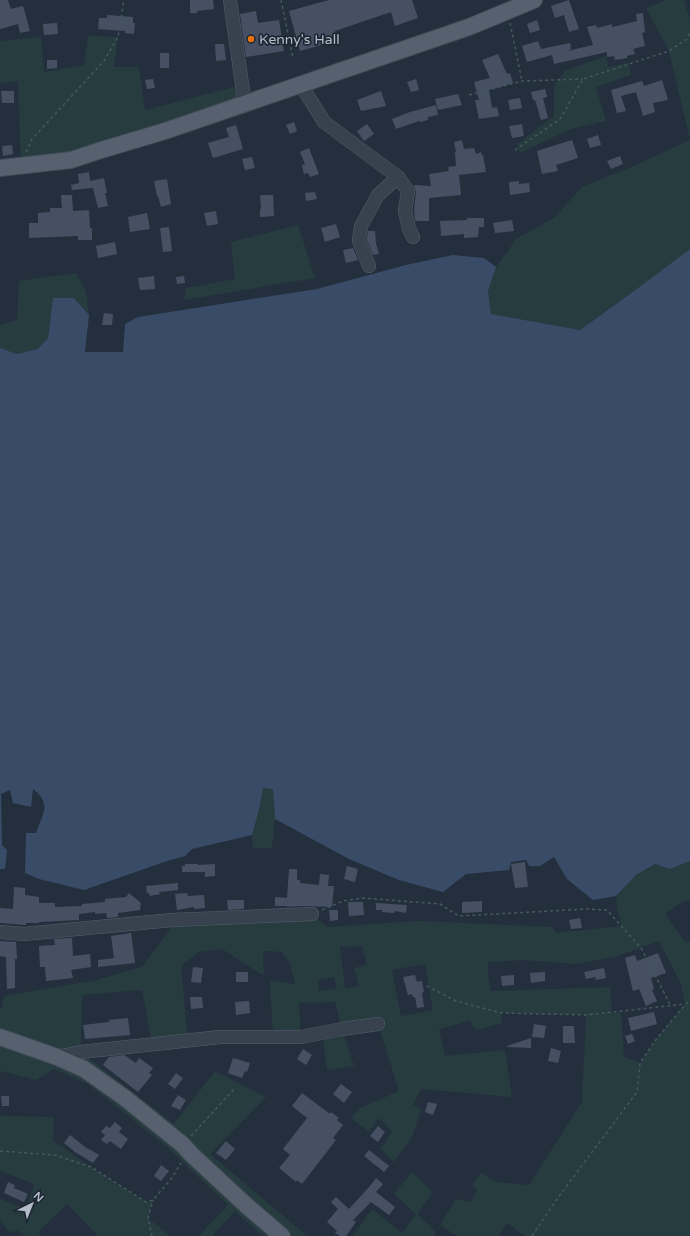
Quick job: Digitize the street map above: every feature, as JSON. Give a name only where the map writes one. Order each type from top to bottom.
[{"type":"main road","points":[[0,168],[71,160],[165,131],[469,27],[506,6],[534,0]]},
{"type":"main road","points":[[0,1037],[57,1057],[84,1069],[125,1098],[187,1149],[247,1206],[282,1236]]},
{"type":"street","points":[[230,0],[245,104]]},
{"type":"street","points":[[301,85],[324,122],[398,177],[408,191],[405,211],[413,237]]},
{"type":"street","points":[[368,266],[358,241],[361,226],[378,195],[398,177]]},
{"type":"street","points":[[0,932],[24,934],[172,920],[312,914]]},
{"type":"street","points":[[57,1057],[81,1052],[220,1037],[301,1037],[378,1024]]},
{"type":"path","points":[[21,166],[32,139],[104,61],[118,38],[124,0]]},
{"type":"path","points":[[282,0],[293,58]]},
{"type":"path","points":[[506,6],[522,81]]},
{"type":"path","points":[[469,95],[522,81],[583,79],[669,51],[686,40],[690,32]]},
{"type":"path","points":[[515,150],[560,119],[583,79]]},
{"type":"path","points":[[312,914],[343,901],[363,898],[440,904],[459,916],[586,909],[607,910],[641,948],[671,1006]]},
{"type":"path","points":[[427,986],[456,1001],[501,1013],[587,1016],[685,1004]]},
{"type":"path","points":[[532,1236],[557,1199],[636,1092],[640,1063],[654,1042],[690,999]]},
{"type":"path","points":[[152,1236],[148,1218],[153,1200],[172,1178],[187,1149],[235,1088]]},
{"type":"path","points":[[0,1151],[55,1155],[91,1167],[146,1202],[153,1200]]},
{"type":"green space","points":[[667,0],[684,0],[690,20],[690,140],[669,51],[646,8]]},
{"type":"green space","points":[[88,36],[118,37],[114,67],[139,67],[145,110],[242,85],[245,105],[21,166],[18,81],[0,83],[0,41],[41,37],[44,72],[84,65]]},
{"type":"green space","points":[[606,56],[608,67],[629,63],[631,75],[596,87],[606,121],[571,129],[520,153],[517,144],[554,116],[554,86],[565,71]]},
{"type":"green space","points":[[690,140],[690,249],[580,330],[491,314],[488,291],[496,267],[517,238],[554,218],[582,187],[631,167]]},
{"type":"green space","points":[[298,225],[315,278],[184,300],[186,288],[235,279],[231,242]]},
{"type":"green space","points":[[76,273],[86,291],[89,315],[74,298],[50,321],[48,338],[38,349],[17,354],[0,348],[0,325],[17,320],[19,281]]},
{"type":"green space","points":[[262,788],[273,788],[275,819],[272,848],[253,848],[252,835],[259,810]]},
{"type":"green space","points":[[690,861],[690,900],[682,902],[665,914],[685,942],[690,942],[690,1236],[525,1236],[507,1223],[499,1234],[501,1236],[457,1236],[440,1225],[456,1199],[470,1202],[477,1190],[472,1185],[481,1173],[497,1182],[529,1185],[582,1102],[586,1015],[501,1013],[502,1023],[476,1030],[470,1021],[439,1029],[445,1056],[505,1050],[512,1097],[421,1089],[413,1105],[421,1109],[413,1135],[394,1162],[381,1149],[392,1131],[379,1118],[369,1132],[351,1118],[360,1108],[399,1091],[378,1024],[342,1029],[335,1002],[299,1003],[301,1037],[273,1037],[270,980],[295,984],[290,963],[282,952],[263,951],[264,976],[222,949],[199,952],[181,966],[188,1041],[152,1044],[142,990],[82,995],[81,1052],[174,1124],[215,1071],[266,1097],[210,1154],[307,1236],[263,1236],[235,1211],[212,1236],[199,1236],[228,1205],[167,1147],[88,1084],[54,1069],[36,1080],[0,1071],[0,1008],[2,1008],[4,996],[96,980],[142,967],[169,931],[172,920],[312,914],[327,927],[419,921],[553,927],[555,933],[622,926],[617,909],[616,896],[636,875],[655,864],[670,869]],"holes":[[[659,941],[681,984],[685,1004],[654,1042],[640,1063],[624,1057],[621,1012],[612,1013],[610,987],[491,991],[488,974],[488,962],[524,960],[577,964],[618,956]],[[362,946],[367,965],[354,968],[359,986],[345,989],[340,947]],[[425,964],[433,1010],[401,1016],[392,970]],[[334,977],[337,989],[319,991],[318,980]]]},
{"type":"green space","points":[[342,1029],[354,1066],[327,1070],[322,1033]]},
{"type":"green space","points":[[0,1116],[54,1117],[53,1140],[145,1202],[153,1200],[148,1218],[170,1236],[98,1236],[67,1204],[38,1232],[41,1236],[23,1236],[17,1230],[10,1233],[0,1221],[0,1199],[27,1209],[34,1184],[0,1171]]},
{"type":"green space","points":[[412,1172],[433,1193],[417,1214],[436,1232],[434,1236],[353,1236],[372,1209],[402,1233],[416,1214],[394,1194]]},
{"type":"water","points":[[690,249],[690,861],[670,869],[655,864],[636,875],[616,896],[593,900],[567,879],[554,857],[540,866],[529,866],[526,860],[511,862],[509,870],[466,874],[443,892],[399,880],[349,859],[275,819],[273,789],[263,788],[252,835],[192,849],[185,856],[84,890],[39,879],[25,873],[26,833],[36,833],[44,809],[42,799],[33,789],[31,807],[13,803],[10,790],[1,794],[2,845],[7,850],[5,869],[0,869],[0,348],[17,354],[38,349],[48,338],[53,298],[74,298],[89,315],[85,352],[123,352],[125,324],[138,317],[317,289],[406,265],[453,255],[484,258],[496,267],[488,291],[491,314],[580,330]]},
{"type":"building","points":[[0,0],[8,0],[11,9],[23,6],[30,31],[20,33],[18,24],[0,29]]},
{"type":"building","points":[[190,0],[213,0],[214,9],[190,13]]},
{"type":"building","points":[[329,0],[412,0],[418,18],[395,26],[391,12],[335,31],[337,41],[300,51],[289,11]]},
{"type":"building","points":[[569,0],[579,29],[569,32],[564,15],[555,18],[551,6]]},
{"type":"building","points":[[256,11],[258,23],[279,20],[284,51],[246,57],[240,14]]},
{"type":"building","points":[[643,13],[645,32],[642,33],[645,46],[633,49],[635,54],[627,56],[627,58],[615,60],[614,56],[607,57],[607,52],[554,64],[552,55],[527,62],[522,46],[538,41],[541,49],[570,43],[571,49],[567,51],[593,45],[587,27],[596,25],[597,28],[612,24],[612,27],[637,21],[636,14]]},
{"type":"building","points":[[107,15],[133,17],[133,23],[135,23],[134,34],[125,33],[125,31],[98,29],[99,18],[107,18]]},
{"type":"building","points":[[537,20],[540,30],[530,33],[527,24]]},
{"type":"building","points":[[57,23],[58,34],[44,35],[43,24]]},
{"type":"building","points":[[215,44],[224,44],[226,60],[216,61]]},
{"type":"building","points":[[160,53],[169,53],[169,68],[160,68]]},
{"type":"building","points":[[498,54],[507,74],[510,73],[513,83],[489,90],[492,108],[497,107],[499,116],[479,119],[475,100],[479,100],[474,82],[490,78],[482,60]]},
{"type":"building","points":[[47,60],[57,60],[57,68],[47,69]]},
{"type":"building","points":[[153,79],[155,88],[147,89],[145,80]]},
{"type":"building","points":[[416,79],[419,90],[411,92],[407,82]]},
{"type":"building","points":[[662,80],[668,100],[653,103],[655,112],[643,116],[636,92],[621,96],[626,111],[617,113],[611,90],[642,81],[644,86]]},
{"type":"building","points":[[545,89],[547,97],[543,98],[548,118],[541,120],[531,92]]},
{"type":"building","points":[[1,91],[14,91],[14,103],[2,103]]},
{"type":"building","points":[[381,91],[386,106],[361,111],[357,100]]},
{"type":"building","points":[[458,94],[462,105],[438,110],[435,99]]},
{"type":"building","points":[[520,98],[522,108],[510,110],[508,100]]},
{"type":"building","points":[[436,105],[438,115],[428,117],[428,120],[419,121],[396,129],[392,119],[410,112]]},
{"type":"building","points":[[294,122],[297,131],[290,134],[286,125]]},
{"type":"building","points":[[367,124],[374,134],[364,141],[357,131]]},
{"type":"building","points":[[522,124],[524,136],[512,138],[509,126]]},
{"type":"building","points":[[236,125],[243,149],[213,158],[208,143],[229,137],[226,128]]},
{"type":"building","points":[[598,135],[601,145],[590,148],[587,139]]},
{"type":"building","points":[[462,140],[464,149],[474,148],[476,154],[481,152],[483,155],[486,172],[459,175],[461,195],[429,198],[429,221],[415,221],[414,208],[416,192],[414,185],[431,186],[429,174],[449,171],[448,167],[456,166],[454,142]]},
{"type":"building","points":[[572,140],[578,158],[556,165],[558,171],[542,174],[537,151]]},
{"type":"building","points":[[12,145],[13,154],[3,156],[2,146]]},
{"type":"building","points":[[309,148],[319,174],[310,177],[308,173],[304,174],[302,165],[305,164],[300,152]]},
{"type":"building","points":[[620,156],[623,164],[611,169],[607,161]]},
{"type":"building","points":[[252,157],[255,168],[245,170],[242,159]]},
{"type":"building","points":[[89,172],[90,181],[104,178],[108,206],[98,208],[93,188],[72,190],[71,185],[79,183],[78,174]]},
{"type":"building","points":[[167,179],[171,204],[161,207],[154,181]]},
{"type":"building","points":[[519,181],[519,184],[529,183],[530,192],[510,195],[509,182]]},
{"type":"building","points":[[315,192],[317,199],[306,201],[305,193]]},
{"type":"building","points":[[61,195],[72,195],[73,211],[89,210],[92,240],[78,240],[78,236],[29,238],[29,223],[38,223],[38,213],[50,212],[50,208],[62,208]]},
{"type":"building","points":[[260,195],[273,195],[274,216],[260,217]]},
{"type":"building","points":[[216,211],[218,224],[207,226],[204,213]]},
{"type":"building","points":[[147,213],[150,229],[130,232],[128,217]]},
{"type":"building","points":[[467,218],[484,218],[484,227],[479,227],[478,237],[464,238],[464,234],[441,236],[440,221],[467,220]]},
{"type":"building","points":[[512,220],[514,231],[495,233],[493,223]]},
{"type":"building","points":[[336,224],[340,237],[325,242],[321,228]]},
{"type":"building","points":[[169,227],[172,251],[163,252],[160,228]]},
{"type":"building","points":[[368,231],[375,231],[376,244],[379,254],[373,255],[367,240]]},
{"type":"building","points":[[115,242],[117,254],[98,258],[96,246]]},
{"type":"building","points":[[353,248],[358,260],[346,263],[343,250]]},
{"type":"building","points":[[154,276],[155,289],[140,290],[138,278]]},
{"type":"building","points":[[184,276],[185,283],[177,284],[176,277]]},
{"type":"building","points":[[104,313],[113,314],[112,325],[102,325]]},
{"type":"building","points":[[525,862],[528,887],[515,888],[511,864]]},
{"type":"building","points":[[185,864],[215,864],[215,876],[205,877],[205,872],[182,872],[182,866],[185,866]]},
{"type":"building","points":[[347,866],[358,869],[355,882],[344,879]]},
{"type":"building","points":[[289,869],[297,869],[297,880],[300,880],[300,883],[319,885],[320,874],[329,875],[328,886],[334,886],[332,907],[275,906],[275,897],[287,898]]},
{"type":"building","points":[[178,883],[178,890],[159,892],[160,894],[150,896],[149,893],[147,893],[146,886]]},
{"type":"building","points":[[14,887],[25,888],[25,895],[39,897],[39,903],[55,903],[55,907],[82,906],[82,904],[105,902],[105,899],[126,897],[129,893],[141,903],[140,910],[118,913],[118,917],[107,918],[106,913],[95,914],[95,912],[79,914],[79,920],[26,923],[26,925],[0,923],[0,908],[13,909]]},
{"type":"building","points":[[187,893],[188,896],[204,895],[205,908],[194,909],[194,907],[177,910],[175,894]]},
{"type":"building","points":[[227,900],[244,900],[244,909],[228,910]]},
{"type":"building","points":[[482,901],[482,912],[462,913],[462,902]]},
{"type":"building","points":[[348,902],[363,902],[364,915],[349,916]]},
{"type":"building","points":[[376,903],[407,905],[406,913],[395,911],[394,913],[382,912],[382,910],[376,910]]},
{"type":"building","points":[[329,910],[338,910],[338,920],[330,921]]},
{"type":"building","points":[[580,918],[582,928],[571,929],[569,920]]},
{"type":"building","points":[[131,933],[135,963],[98,967],[98,960],[114,958],[111,936]]},
{"type":"building","points":[[72,938],[73,956],[90,954],[91,967],[71,970],[73,978],[46,981],[45,967],[40,967],[39,946],[55,945],[54,939]]},
{"type":"building","points":[[0,941],[16,942],[17,959],[15,959],[15,988],[7,989],[6,957],[0,956]]},
{"type":"building","points":[[658,953],[666,973],[651,978],[654,989],[652,990],[657,1001],[646,1006],[639,989],[633,991],[625,958],[635,955],[637,961]]},
{"type":"building","points":[[193,967],[203,968],[201,983],[191,982]]},
{"type":"building","points":[[604,968],[606,978],[596,980],[595,977],[586,979],[584,972]]},
{"type":"building","points":[[236,972],[248,972],[248,982],[236,982]]},
{"type":"building","points":[[545,972],[545,981],[531,983],[530,973]]},
{"type":"building","points":[[415,975],[417,982],[422,981],[424,1007],[417,1008],[415,997],[413,997],[412,994],[408,995],[403,977]]},
{"type":"building","points":[[514,975],[514,985],[502,986],[501,976]]},
{"type":"building","points":[[190,997],[202,997],[203,1008],[191,1009]]},
{"type":"building","points":[[249,1001],[250,1013],[236,1015],[235,1002]]},
{"type":"building","points":[[654,1012],[657,1024],[631,1031],[628,1018]]},
{"type":"building","points":[[128,1018],[130,1035],[85,1039],[83,1025]]},
{"type":"building","points":[[534,1024],[546,1026],[544,1038],[532,1037]]},
{"type":"building","points":[[563,1026],[574,1026],[575,1043],[563,1043]]},
{"type":"building","points":[[632,1034],[635,1041],[628,1044],[625,1036]]},
{"type":"building","points":[[531,1038],[531,1048],[507,1047],[507,1046]]},
{"type":"building","points":[[551,1048],[561,1051],[558,1063],[548,1061]]},
{"type":"building","points":[[303,1049],[312,1055],[306,1065],[297,1059]]},
{"type":"building","points":[[124,1055],[136,1063],[139,1058],[153,1068],[149,1073],[152,1075],[138,1092],[103,1065],[109,1057]]},
{"type":"building","points":[[233,1058],[250,1063],[247,1072],[245,1071],[242,1078],[228,1073]]},
{"type":"building","points":[[176,1073],[183,1078],[175,1089],[168,1084]]},
{"type":"building","points":[[341,1084],[352,1092],[344,1103],[333,1094]]},
{"type":"building","points":[[302,1093],[330,1114],[331,1112],[339,1118],[337,1120],[343,1125],[333,1138],[336,1140],[302,1184],[297,1180],[296,1182],[279,1168],[290,1155],[283,1149],[307,1118],[292,1106]]},
{"type":"building","points":[[178,1095],[186,1100],[180,1110],[171,1106]]},
{"type":"building","points":[[1,1096],[9,1096],[9,1106],[2,1106]]},
{"type":"building","points":[[428,1102],[437,1104],[433,1115],[425,1112]]},
{"type":"building","points":[[115,1122],[122,1128],[119,1132],[128,1139],[121,1149],[110,1141],[107,1144],[101,1140],[105,1135],[101,1132],[106,1126],[110,1128]]},
{"type":"building","points":[[378,1126],[385,1132],[378,1142],[370,1136]]},
{"type":"building","points":[[70,1135],[89,1150],[99,1155],[93,1163],[64,1143]]},
{"type":"building","points":[[226,1141],[235,1149],[226,1160],[216,1153]]},
{"type":"building","points":[[369,1150],[389,1166],[384,1172],[364,1156]]},
{"type":"building","points":[[161,1165],[169,1171],[161,1181],[154,1176]]},
{"type":"building","points":[[376,1178],[383,1184],[376,1192],[395,1207],[389,1215],[371,1202],[353,1220],[356,1222],[346,1236],[340,1236],[335,1233],[337,1231],[327,1222],[338,1209],[331,1202],[336,1197],[349,1209]]},
{"type":"building","points":[[8,1182],[15,1185],[14,1188],[28,1194],[24,1202],[4,1193]]},
{"type":"place","name":"Kenny's Hall","points":[[251,39]]}]
